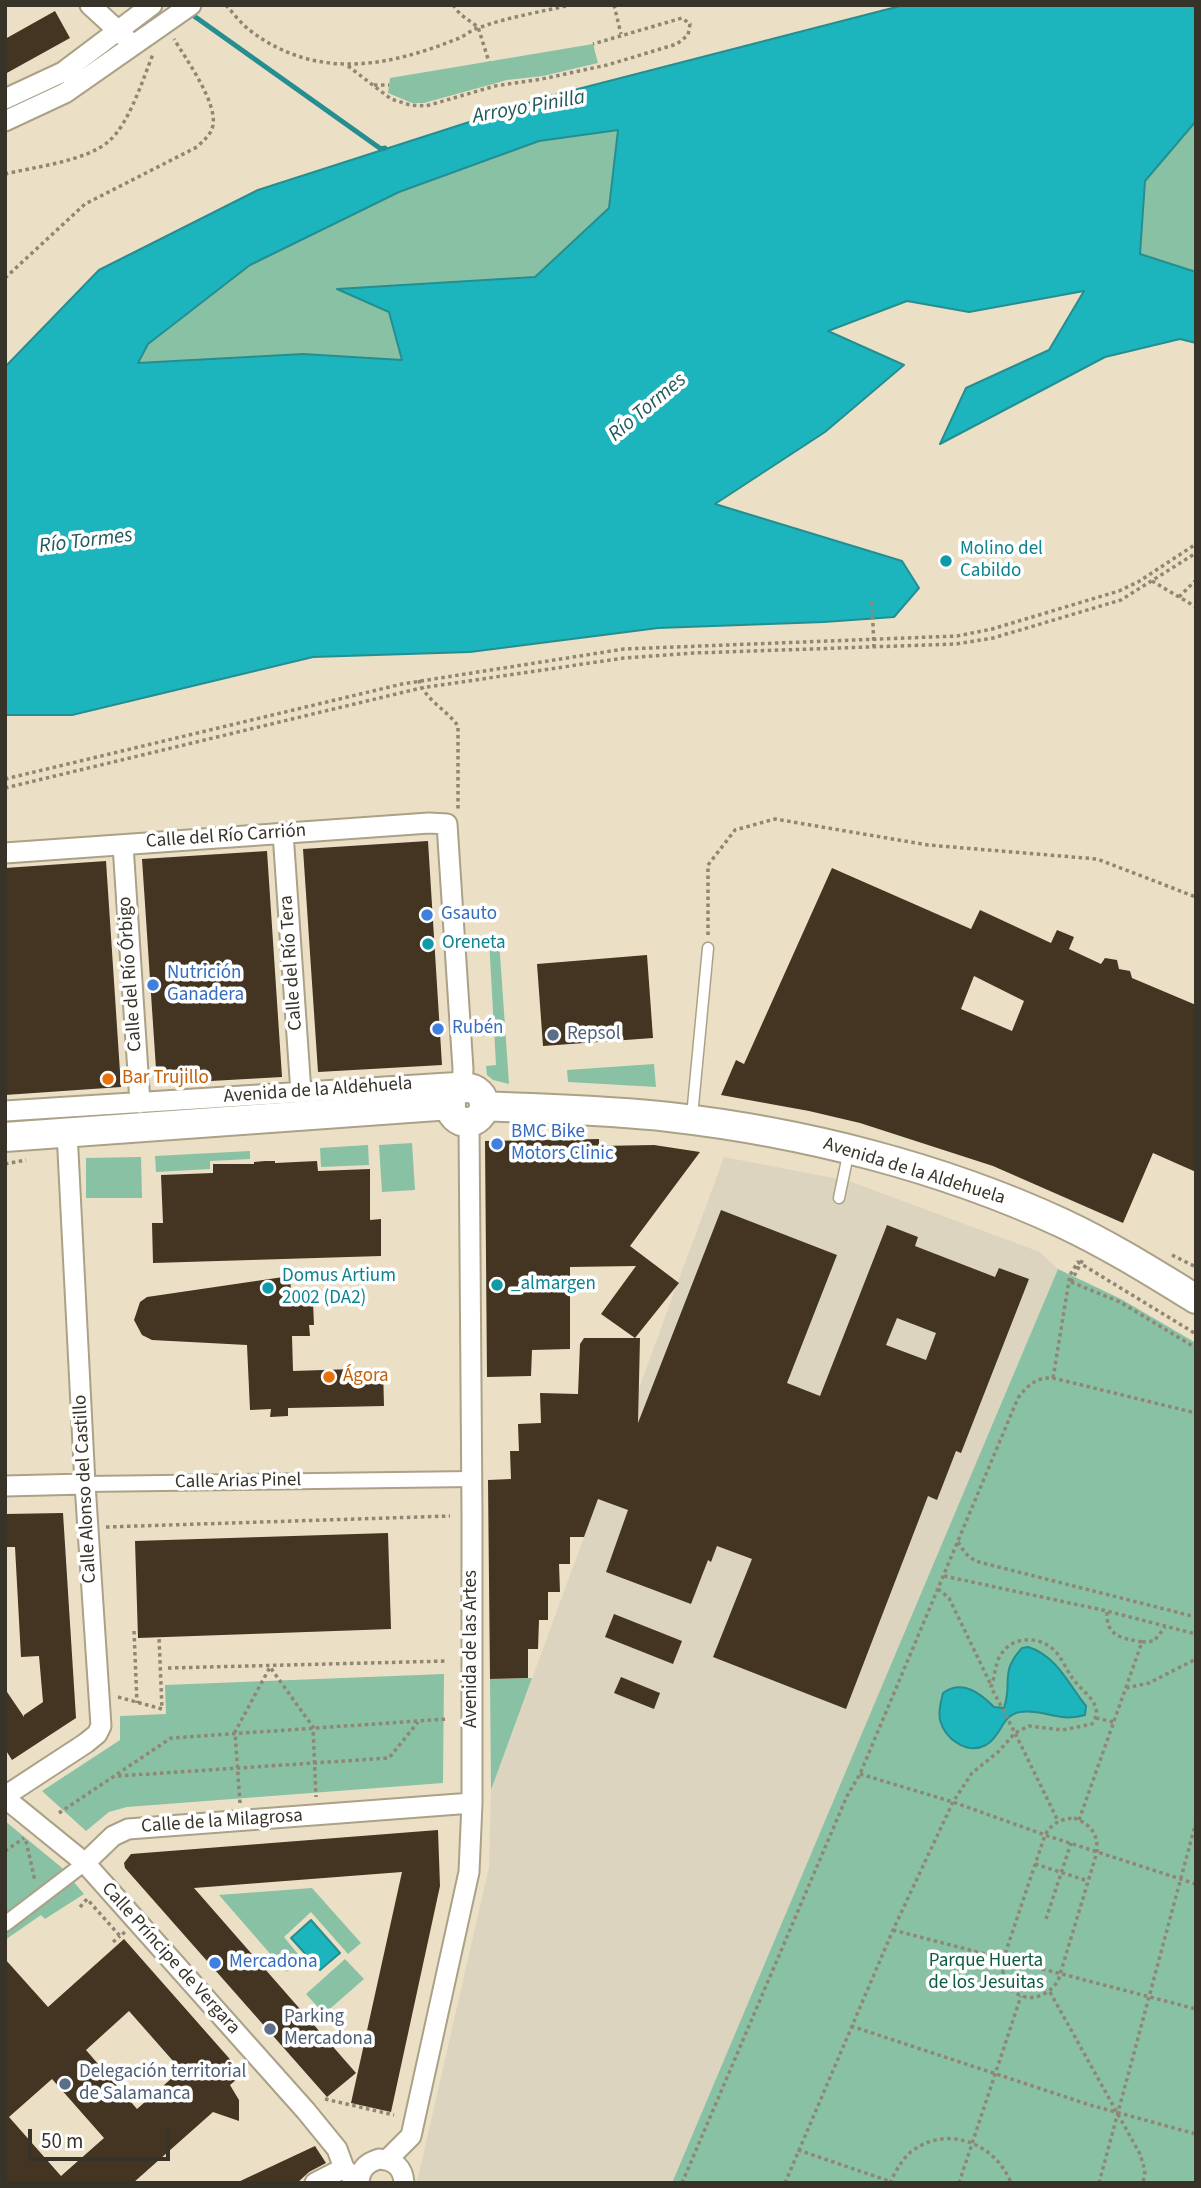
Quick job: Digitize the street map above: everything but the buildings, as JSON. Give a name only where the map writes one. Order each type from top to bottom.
[{"type":"main road","name":"Avenida de la Aldehuela","points":[[5,1137],[466,1101],[692,1120],[759,1130],[849,1150],[979,1189],[1060,1222],[1122,1254],[1196,1299]]},
{"type":"street","points":[[90,5],[120,30],[134,47]]},
{"type":"street","points":[[5,99],[63,72],[152,5]]},
{"type":"street","points":[[5,121],[65,93],[171,24],[191,5]]},
{"type":"street","name":"Calle del Río Carrión","points":[[5,853],[429,823],[453,817]]},
{"type":"street","name":"Avenida de las Artes","points":[[358,2183],[361,2171],[411,2136],[469,1872],[472,1803],[472,1479],[466,1101],[453,817]]},
{"type":"street","name":"Calle del Río Tera","points":[[283,833],[301,1093]]},
{"type":"street","name":"Calle del Río Órbigo","points":[[123,845],[140,1103]]},
{"type":"street","name":"Avenida de la Aldehuela","points":[[5,1111],[301,1093],[466,1101]]},
{"type":"street","name":"Calle Alonso del Castillo","points":[[5,1797],[86,1743],[97,1734],[101,1726],[85,1484],[68,1132]]},
{"type":"street","name":"Calle Arias Pinel","points":[[5,1486],[472,1479]]},
{"type":"street","name":"Calle Príncipe de Vergara","points":[[5,1797],[86,1863],[306,2111],[337,2149],[344,2168],[358,2183]]},
{"type":"street","name":"Calle de la Milagrosa","points":[[5,1924],[86,1863],[113,1836],[128,1829],[472,1803]]},
{"type":"street","points":[[337,2149],[401,2169],[404,2183]]},
{"type":"street","points":[[315,2183],[344,2168]]},
{"type":"lane","points":[[692,1120],[708,948]]},
{"type":"lane","points":[[839,1198],[849,1150]]},
{"type":"path","points":[[226,5],[250,31],[282,50],[304,59],[348,66],[399,57],[458,38],[478,27],[570,5]]},
{"type":"path","points":[[453,5],[460,14],[478,27],[489,62]]},
{"type":"path","points":[[614,5],[622,35]]},
{"type":"path","points":[[348,66],[391,99],[410,105],[426,106],[495,86],[607,65],[677,44],[688,35],[690,24],[682,18],[593,44]]},
{"type":"path","points":[[5,278],[85,204],[197,147],[210,134],[214,123],[206,95],[171,24]]},
{"type":"path","points":[[5,174],[89,153],[109,141],[133,103],[158,43]]},
{"type":"path","points":[[373,85],[389,85]]},
{"type":"path","points":[[5,779],[419,680],[624,649],[957,636],[992,629],[1119,591],[1146,577],[1196,544]]},
{"type":"path","points":[[5,789],[421,688],[624,658],[956,644],[993,638],[1121,600],[1196,553]]},
{"type":"path","points":[[1146,577],[1196,607]]},
{"type":"path","points":[[1179,597],[1196,580]]},
{"type":"path","points":[[872,602],[874,648]]},
{"type":"path","points":[[419,680],[421,688],[452,716],[458,726],[453,817]]},
{"type":"path","points":[[708,948],[708,866],[735,830],[775,819],[928,845],[1097,859],[1196,897]]},
{"type":"path","points":[[5,1164],[32,1158]]},
{"type":"path","points":[[1081,1257],[1084,1259],[1081,1264]]},
{"type":"path","points":[[1054,1378],[1070,1281],[1078,1262],[1196,1334]]},
{"type":"path","points":[[1070,1281],[1120,1302],[1196,1348]]},
{"type":"path","points":[[682,2183],[846,1796],[860,1774],[1018,1398],[1027,1386],[1039,1378],[1054,1378],[1196,1413]]},
{"type":"path","points":[[104,1527],[450,1516]]},
{"type":"path","points":[[958,1542],[965,1553],[975,1561],[1196,1617]]},
{"type":"path","points":[[944,1576],[1107,1611],[1196,1634]]},
{"type":"path","points":[[938,1589],[949,1598],[1058,1821]]},
{"type":"path","points":[[1107,1611],[1107,1624],[1112,1632],[1124,1638],[1142,1642],[1154,1641],[1165,1626]]},
{"type":"path","points":[[134,1631],[137,1703]]},
{"type":"path","points":[[114,1696],[162,1709],[159,1637]]},
{"type":"path","points":[[785,2183],[893,1930],[953,1802],[972,1773],[998,1752],[1015,1733],[1029,1726],[1063,1730],[1092,1724],[1096,1718],[1097,1710],[1092,1700],[1074,1680],[1057,1653],[1038,1640],[1023,1639],[1005,1649],[999,1658],[991,1687]]},
{"type":"path","points":[[1079,1820],[1142,1642]]},
{"type":"path","points":[[1126,1688],[1149,1684],[1196,1659]]},
{"type":"path","points":[[168,1668],[447,1661]]},
{"type":"path","points":[[270,1667],[313,1727],[316,1797]]},
{"type":"path","points":[[240,1803],[235,1732],[270,1667]]},
{"type":"path","points":[[1096,1718],[1113,1723]]},
{"type":"path","points":[[59,1813],[171,1738],[447,1719]]},
{"type":"path","points":[[116,1776],[388,1758],[419,1721]]},
{"type":"path","points":[[860,1774],[953,1802],[1196,1884]]},
{"type":"path","points":[[1079,1820],[1090,1826],[1095,1834],[1097,1852],[1060,1974],[1049,1991],[1036,1997],[1021,1996],[1012,1991],[1005,1982],[1003,1960],[1045,1835],[1058,1821],[1079,1820]]},
{"type":"path","points":[[1099,2183],[1196,1822]]},
{"type":"path","points":[[5,1851],[27,1836],[39,1899]]},
{"type":"path","points":[[1046,1919],[1072,1843]]},
{"type":"path","points":[[1035,1864],[1087,1881]]},
{"type":"path","points":[[80,1907],[87,1899],[120,1936]]},
{"type":"path","points":[[113,1942],[129,1928]]},
{"type":"path","points":[[893,1930],[1196,2009]]},
{"type":"path","points":[[1049,1991],[1140,2154],[1145,2171],[1143,2183]]},
{"type":"path","points":[[959,2183],[1021,1996]]},
{"type":"path","points":[[851,2026],[995,2075],[1196,2134]]},
{"type":"path","points":[[325,2099],[394,2115]]},
{"type":"path","points":[[798,2150],[892,2182],[902,2161],[912,2151],[936,2140],[951,2138],[973,2142],[989,2151],[1001,2163],[1011,2183]]},
{"type":"shaded area","points":[[724,1157],[849,1181],[1040,1252],[1058,1269],[672,2183],[419,2183],[417,2182],[489,1867],[491,1790]]},
{"type":"green space","points":[[593,44],[598,63],[543,76],[507,80],[424,103],[412,103],[388,93],[390,78]]},
{"type":"green space","points":[[1196,121],[1196,272],[1140,254],[1145,181]]},
{"type":"green space","points":[[618,130],[609,208],[535,277],[339,289],[389,312],[402,360],[303,354],[138,364],[148,344],[250,265],[400,192],[539,141]]},
{"type":"green space","points":[[489,940],[499,940],[509,1084],[493,1080],[487,1075],[486,1066],[496,1065]]},
{"type":"green space","points":[[654,1064],[656,1087],[568,1082],[567,1070]]},
{"type":"green space","points":[[412,1143],[415,1190],[382,1192],[379,1145]]},
{"type":"green space","points":[[368,1145],[369,1165],[321,1167],[320,1148]]},
{"type":"green space","points":[[250,1151],[250,1159],[210,1161],[210,1169],[156,1172],[155,1156]]},
{"type":"green space","points":[[141,1157],[142,1198],[86,1198],[86,1158]]},
{"type":"green space","name":"Parque Huerta de los Jesuitas","points":[[1058,1269],[1121,1299],[1196,1343],[1196,2183],[672,2183]]},
{"type":"green space","points":[[444,1674],[443,1783],[127,1807],[109,1812],[86,1831],[42,1791],[120,1740],[120,1716],[166,1714],[165,1685]]},
{"type":"green space","points":[[532,1678],[491,1790],[490,1679]]},
{"type":"green space","points":[[5,1821],[61,1867],[84,1894],[45,1919],[41,1915],[5,1940]]},
{"type":"green space","points":[[312,1888],[361,1943],[348,1954],[311,1912],[284,1937],[302,1959],[286,1972],[219,1895]]},
{"type":"green space","points":[[345,1959],[364,1979],[324,2014],[306,1994]]},
{"type":"water","name":"Río Tormes","points":[[904,5],[1196,5],[1196,121],[1145,181],[1140,254],[1196,272],[1196,343],[1180,339],[1105,357],[940,444],[966,388],[1049,350],[1084,291],[969,312],[907,301],[828,331],[904,365],[825,432],[715,504],[902,561],[919,588],[894,617],[658,628],[470,652],[313,657],[72,715],[5,715],[5,367],[99,270],[258,190],[547,97]],"holes":[[[618,130],[609,208],[535,277],[337,289],[389,312],[402,360],[303,354],[138,363],[148,344],[250,265],[399,192],[539,141]]]},
{"type":"water","points":[[1028,1647],[1046,1657],[1061,1672],[1086,1706],[1085,1715],[1059,1717],[1020,1712],[1009,1717],[991,1741],[979,1748],[964,1746],[952,1739],[940,1720],[943,1693],[957,1687],[964,1688],[977,1693],[994,1707],[1004,1708],[1011,1664],[1022,1648]]},
{"type":"water","points":[[311,1920],[340,1953],[320,1970],[291,1938]]},
{"type":"waterway","name":"Arroyo Pinilla","points":[[187,11],[381,149],[385,148]]},
{"type":"place","name":"Molino del Cabildo","points":[[946,561]]},
{"type":"place","name":"Gsauto","points":[[427,915]]},
{"type":"place","name":"Oreneta","points":[[428,944]]},
{"type":"place","name":"Nutrición Ganadera","points":[[153,985]]},
{"type":"place","name":"Rubén","points":[[438,1029]]},
{"type":"place","name":"Repsol","points":[[553,1035]]},
{"type":"place","name":"Bar Trujillo","points":[[108,1079]]},
{"type":"place","name":"BMC Bike Motors Clinic","points":[[497,1144]]},
{"type":"place","name":"_almargen","points":[[497,1285]]},
{"type":"place","name":"Domus Artium 2002 (DA2)","points":[[268,1288]]},
{"type":"place","name":"Ágora","points":[[329,1377]]},
{"type":"place","name":"Mercadona","points":[[215,1963]]},
{"type":"place","name":"Parking Mercadona","points":[[270,2029]]},
{"type":"place","name":"Delegación territorial de Salamanca","points":[[65,2084]]}]
